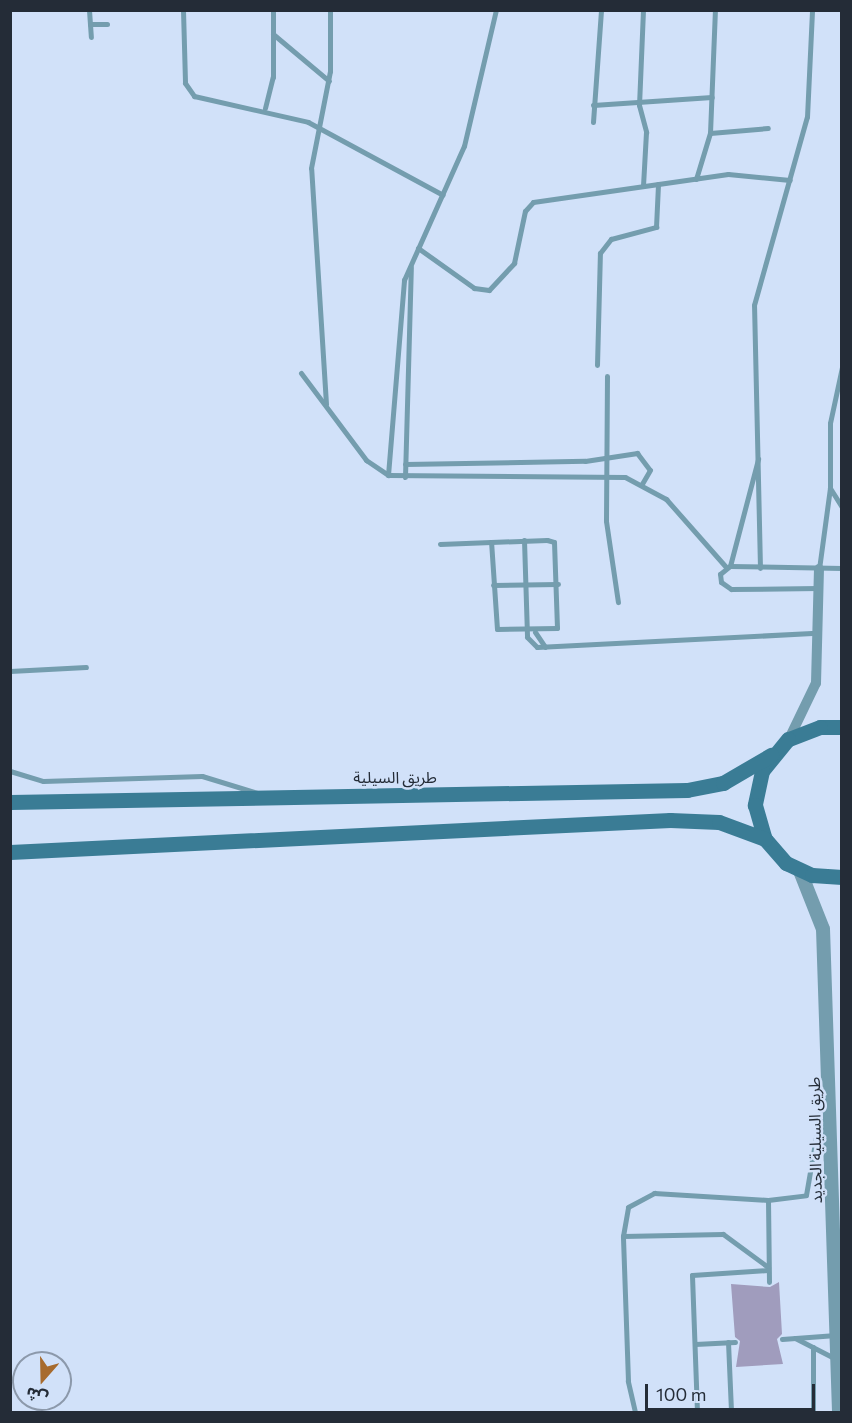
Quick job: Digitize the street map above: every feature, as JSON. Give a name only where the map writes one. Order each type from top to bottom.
[{"type":"main road","points":[[788,739],[820,727],[842,727]]},
{"type":"main road","name":"طريق السيلية","points":[[10,802],[687,790],[723,783],[771,755],[788,739]]},
{"type":"main road","points":[[765,839],[755,805],[771,755]]},
{"type":"main road","points":[[10,852],[678,820],[719,822],[765,839],[800,871],[842,877]]},
{"type":"street","points":[[788,739],[816,683],[819,569]]},
{"type":"street","name":"طريق السيلية الجديد","points":[[800,871],[822,923],[830,1073],[839,1413]]},
{"type":"lane","points":[[89,10],[91,37]]},
{"type":"lane","points":[[183,10],[190,92],[265,108],[318,127],[443,195]]},
{"type":"lane","points":[[265,108],[273,77],[273,10]]},
{"type":"lane","points":[[326,404],[311,168],[329,81],[330,10]]},
{"type":"lane","points":[[388,475],[398,314],[411,262],[443,195],[473,118],[496,10]]},
{"type":"lane","points":[[593,122],[601,10]]},
{"type":"lane","points":[[642,10],[639,102],[646,132],[643,186]]},
{"type":"lane","points":[[696,179],[710,133],[715,10]]},
{"type":"lane","points":[[760,568],[754,305],[810,104],[812,10]]},
{"type":"lane","points":[[90,24],[108,24]]},
{"type":"lane","points":[[273,34],[329,81]]},
{"type":"lane","points":[[593,105],[712,97]]},
{"type":"lane","points":[[710,133],[768,128]]},
{"type":"lane","points":[[418,248],[474,288],[489,290],[514,263],[529,204],[747,173],[790,180]]},
{"type":"lane","points":[[597,365],[600,253],[611,239],[656,227],[658,184]]},
{"type":"lane","points":[[405,477],[411,262]]},
{"type":"lane","points":[[819,569],[820,528],[830,488],[830,423],[842,367]]},
{"type":"lane","points":[[301,373],[366,460],[388,475],[405,477],[607,474],[642,484],[666,499],[728,566],[842,568]]},
{"type":"lane","points":[[607,376],[609,458],[606,532],[618,602]]},
{"type":"lane","points":[[759,455],[728,566],[720,578],[727,588],[818,588]]},
{"type":"lane","points":[[405,464],[644,456],[650,470],[642,484]]},
{"type":"lane","points":[[830,488],[842,507]]},
{"type":"lane","points":[[524,540],[527,632],[532,645],[546,648],[819,633]]},
{"type":"lane","points":[[440,544],[524,540],[554,542],[559,626],[535,632],[497,629],[491,542]]},
{"type":"lane","points":[[493,585],[558,584]]},
{"type":"lane","points":[[535,632],[546,648]]},
{"type":"lane","points":[[10,671],[86,668]]},
{"type":"lane","points":[[10,771],[34,780],[214,778],[265,796]]},
{"type":"lane","points":[[635,1413],[628,1381],[623,1236],[628,1207],[644,1195],[768,1200],[806,1195],[818,1108],[830,1073]]},
{"type":"lane","points":[[768,1200],[769,1282]]},
{"type":"lane","points":[[623,1236],[723,1234],[768,1268]]},
{"type":"lane","points":[[697,1413],[692,1275],[768,1268]]},
{"type":"lane","points":[[782,1339],[838,1335]]},
{"type":"lane","points":[[795,1338],[838,1360]]},
{"type":"lane","points":[[694,1344],[732,1342],[731,1413]]},
{"type":"lane","points":[[813,1347],[813,1413]]},
{"type":"building","points":[[779,1282],[782,1334],[777,1339],[783,1364],[736,1367],[740,1341],[735,1337],[731,1284],[770,1287]]}]
